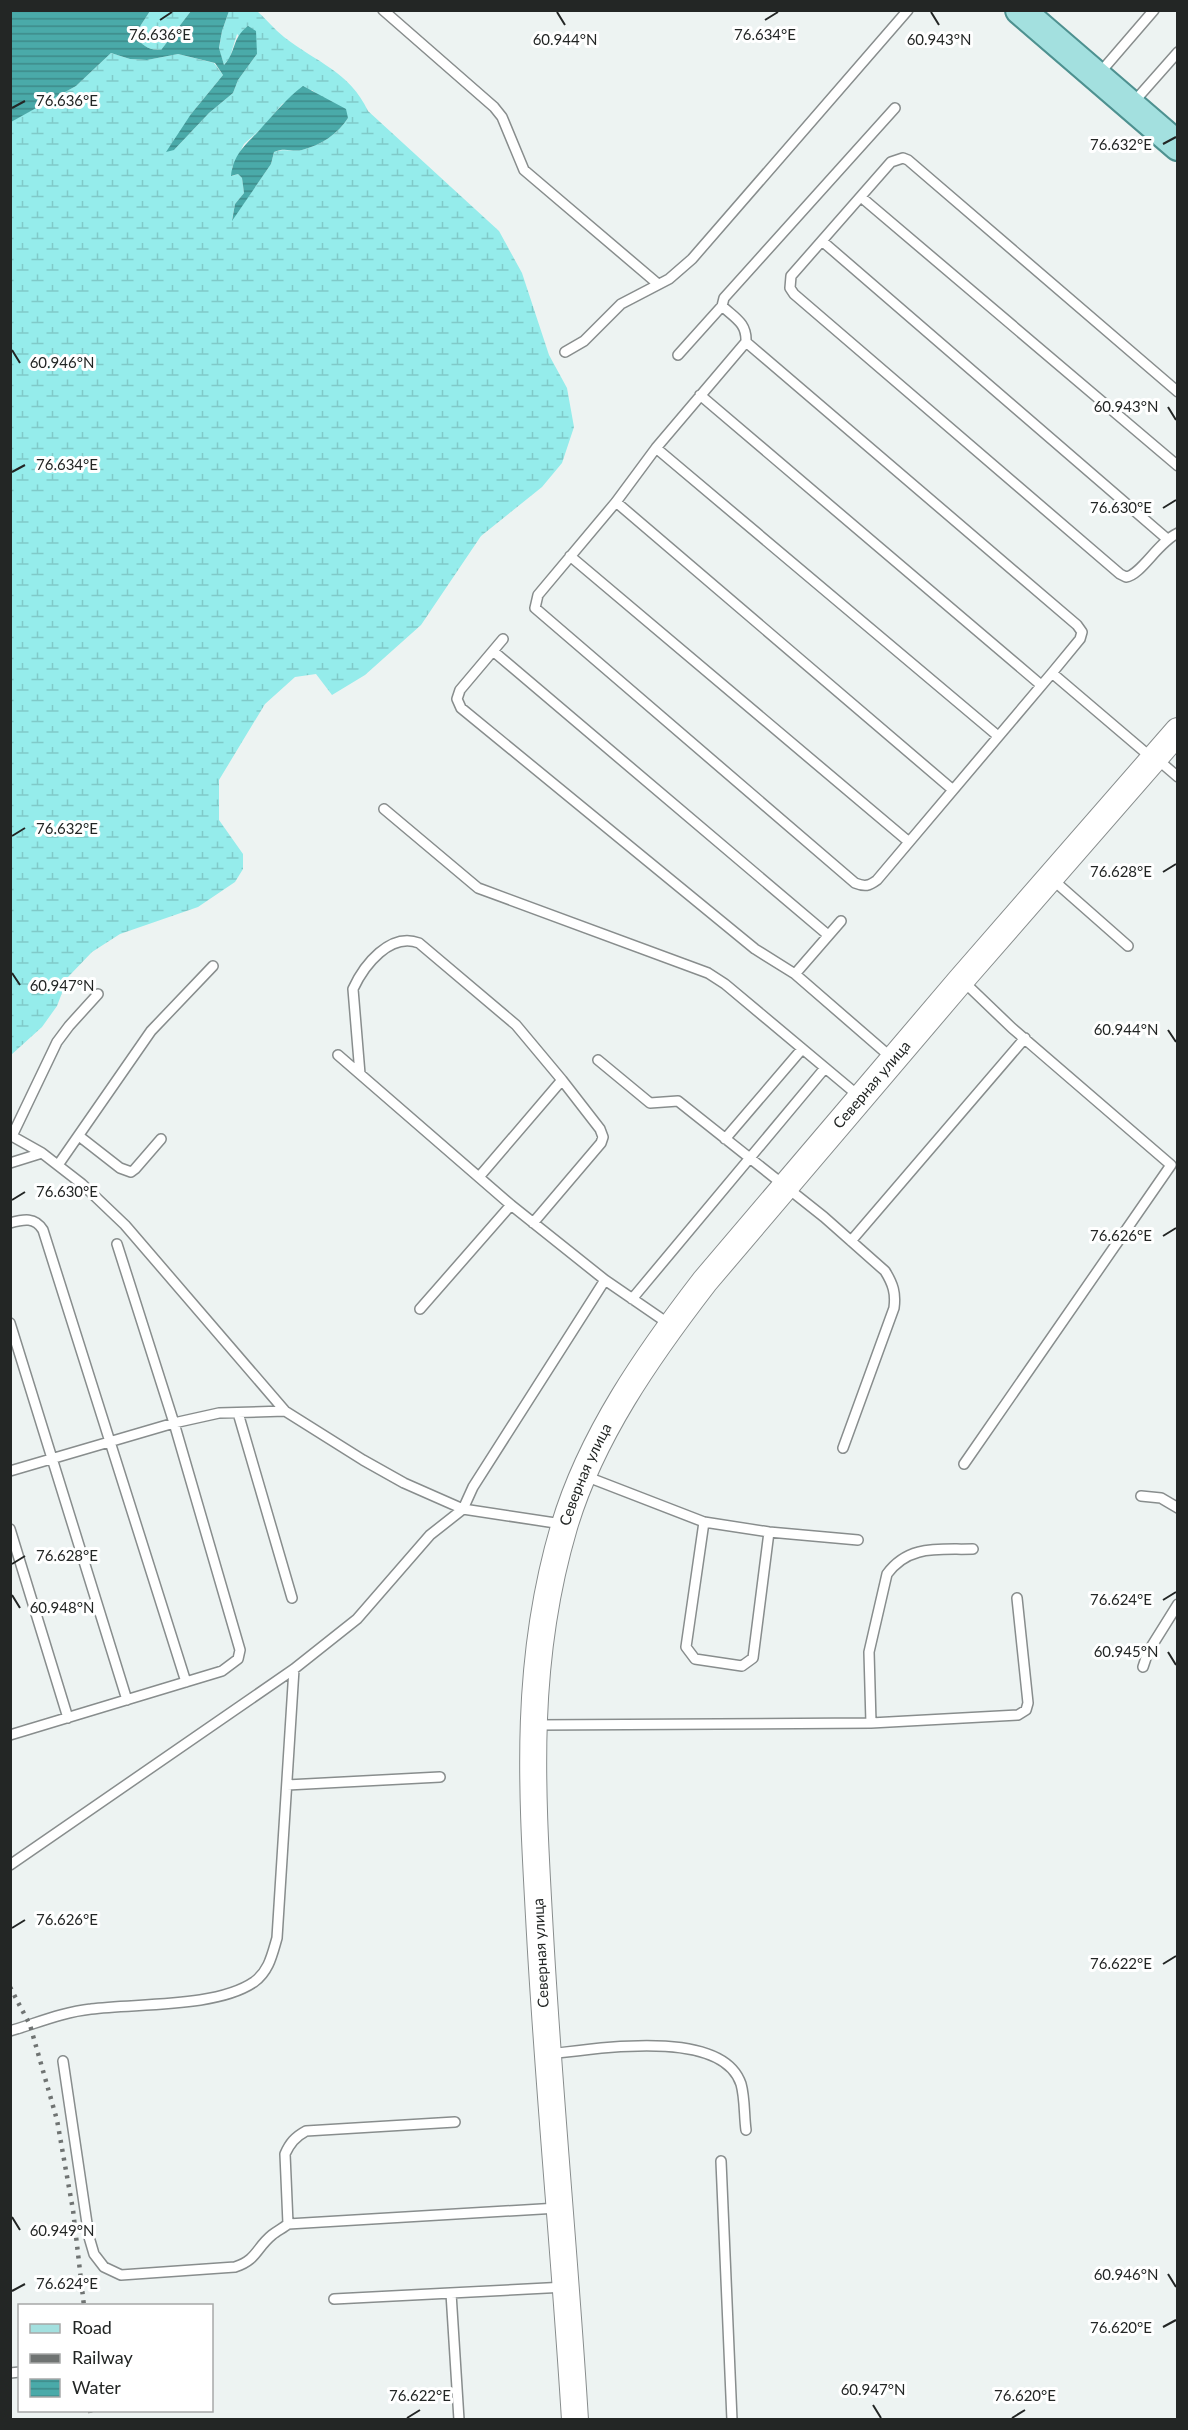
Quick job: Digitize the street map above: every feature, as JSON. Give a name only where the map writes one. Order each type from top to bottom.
[{"type":"main road","points":[[1020,10],[1178,146]]},
{"type":"main road","name":"Северная улица","points":[[575,2420],[567,2287],[548,2054],[533,1808],[532,1725],[536,1664],[545,1602],[565,1525],[584,1476],[614,1415],[671,1325],[705,1281],[893,1059],[1178,731]]},
{"type":"lane","points":[[383,10],[494,107],[502,117],[524,170],[658,284]]},
{"type":"lane","points":[[565,352],[584,340],[621,304],[669,279],[692,260],[908,10]]},
{"type":"lane","points":[[1096,77],[1154,10]]},
{"type":"lane","points":[[1131,106],[1178,52]]},
{"type":"lane","points":[[678,355],[722,306],[724,298],[896,108]]},
{"type":"lane","points":[[1178,392],[903,158],[891,162],[791,276],[790,282],[794,294],[1120,574],[1125,577],[1136,573],[1166,538],[1178,533]]},
{"type":"lane","points":[[861,197],[1178,466]]},
{"type":"lane","points":[[822,241],[1166,538]]},
{"type":"lane","points":[[722,306],[743,325],[746,331],[746,342],[656,448],[616,501],[538,595],[535,608],[540,615],[855,883],[863,886],[877,880],[1052,673],[1080,639],[1082,632],[1077,625],[746,342]]},
{"type":"lane","points":[[700,396],[1041,685]]},
{"type":"lane","points":[[656,448],[998,736]]},
{"type":"lane","points":[[616,501],[953,790]]},
{"type":"lane","points":[[570,556],[909,842]]},
{"type":"lane","points":[[503,639],[460,690],[457,699],[461,708],[755,949],[795,974],[893,1059]]},
{"type":"lane","points":[[493,651],[828,935]]},
{"type":"lane","points":[[1052,673],[1178,777]]},
{"type":"lane","points":[[384,809],[478,888],[708,973],[725,984],[861,1098]]},
{"type":"lane","points":[[1050,877],[1128,946]]},
{"type":"lane","points":[[795,974],[841,921]]},
{"type":"lane","points":[[360,1074],[353,989],[379,954],[397,942],[411,940],[419,943],[516,1025],[600,1129],[603,1137],[601,1143],[533,1223]]},
{"type":"lane","points":[[58,1165],[151,1031],[213,966]]},
{"type":"lane","points":[[961,980],[1024,1038],[1171,1165],[964,1464]]},
{"type":"lane","points":[[98,994],[57,1042],[11,1136],[42,1153],[58,1165],[125,1225],[285,1411],[404,1483],[463,1509],[565,1525]]},
{"type":"lane","points":[[851,1241],[1024,1038]]},
{"type":"lane","points":[[725,1139],[802,1048]]},
{"type":"lane","points":[[338,1055],[533,1223],[605,1280],[671,1325]]},
{"type":"lane","points":[[598,1060],[650,1103],[678,1101],[785,1186],[885,1271],[896,1294],[894,1308],[843,1448]]},
{"type":"lane","points":[[632,1299],[825,1068]]},
{"type":"lane","points":[[479,1177],[562,1080]]},
{"type":"lane","points":[[79,1136],[120,1168],[131,1172],[161,1139]]},
{"type":"lane","points":[[10,1163],[42,1153]]},
{"type":"lane","points":[[420,1309],[511,1205]]},
{"type":"lane","points":[[10,1223],[25,1219],[39,1224],[43,1230],[186,1682]]},
{"type":"lane","points":[[11,1733],[222,1671],[238,1659],[240,1650],[174,1423],[117,1244]]},
{"type":"lane","points":[[10,1865],[294,1669],[357,1619],[430,1535],[463,1509],[473,1487],[605,1280]]},
{"type":"lane","points":[[10,1323],[127,1700]]},
{"type":"lane","points":[[10,1471],[174,1423],[219,1413],[285,1411]]},
{"type":"lane","points":[[238,1413],[292,1598]]},
{"type":"lane","points":[[584,1476],[704,1522],[770,1532],[858,1540]]},
{"type":"lane","points":[[1141,1496],[1161,1498],[1178,1508]]},
{"type":"lane","points":[[704,1522],[686,1647],[695,1659],[742,1666],[753,1658],[770,1532]]},
{"type":"lane","points":[[10,1529],[68,1718]]},
{"type":"lane","points":[[871,1723],[869,1652],[887,1574],[895,1564],[915,1552],[973,1549]]},
{"type":"lane","points":[[532,1725],[871,1723],[1018,1715],[1026,1710],[1028,1702],[1017,1598]]},
{"type":"lane","points":[[1143,1667],[1148,1652],[1178,1604]]},
{"type":"lane","points":[[10,2031],[67,2013],[90,2009],[191,2001],[226,1995],[254,1982],[268,1967],[277,1938],[294,1669]]},
{"type":"lane","points":[[287,1785],[440,1777]]},
{"type":"lane","points":[[548,2054],[615,2046],[677,2046],[698,2050],[732,2070],[741,2084],[746,2130]]},
{"type":"lane","points":[[63,2061],[89,2237],[94,2254],[104,2267],[121,2275],[235,2267],[255,2256],[271,2236],[288,2224],[560,2208]]},
{"type":"lane","points":[[288,2224],[285,2154],[289,2144],[297,2136],[306,2131],[455,2122]]},
{"type":"lane","points":[[721,2161],[732,2420]]},
{"type":"lane","points":[[334,2299],[567,2287]]},
{"type":"lane","points":[[452,2293],[459,2420]]},
{"type":"green space","points":[[150,11],[191,11],[161,50],[148,48],[138,40],[139,28]]},
{"type":"green space","points":[[229,11],[257,11],[284,37],[352,86],[368,111],[499,231],[522,273],[549,355],[567,388],[574,427],[562,463],[542,487],[481,536],[421,625],[365,675],[332,695],[316,674],[295,677],[265,704],[219,780],[219,820],[243,854],[243,869],[235,882],[198,907],[120,934],[92,952],[68,977],[57,1006],[42,1027],[11,1055],[10,122],[76,86],[111,53],[130,59],[147,60],[178,54],[214,63],[223,75],[191,114],[174,150],[209,113],[233,93],[238,80],[257,54],[237,34],[230,57],[224,65],[219,49]],"holes":[[[312,90],[348,118],[334,134],[316,145],[302,150],[274,152],[271,164],[232,220],[235,204],[244,193],[242,178],[238,174],[232,176],[232,168],[244,144],[264,126],[282,104]]]},
{"type":"water","points":[[11,10],[150,11],[139,28],[138,40],[148,48],[161,50],[191,11],[229,11],[219,48],[224,65],[231,55],[236,40],[248,26],[256,31],[257,54],[238,80],[233,93],[209,113],[174,150],[166,152],[191,114],[223,75],[215,63],[178,54],[147,60],[130,59],[111,53],[76,86],[11,122]]},
{"type":"water","points":[[303,86],[346,109],[348,118],[334,134],[316,145],[302,150],[274,152],[271,164],[232,221],[235,204],[244,193],[242,178],[238,174],[231,176],[238,154],[287,100]]},
{"type":"railway","points":[[10,1987],[30,2025],[57,2120],[73,2210],[84,2304]]},
{"type":"railway","points":[[90,2412],[91,2420]]}]
